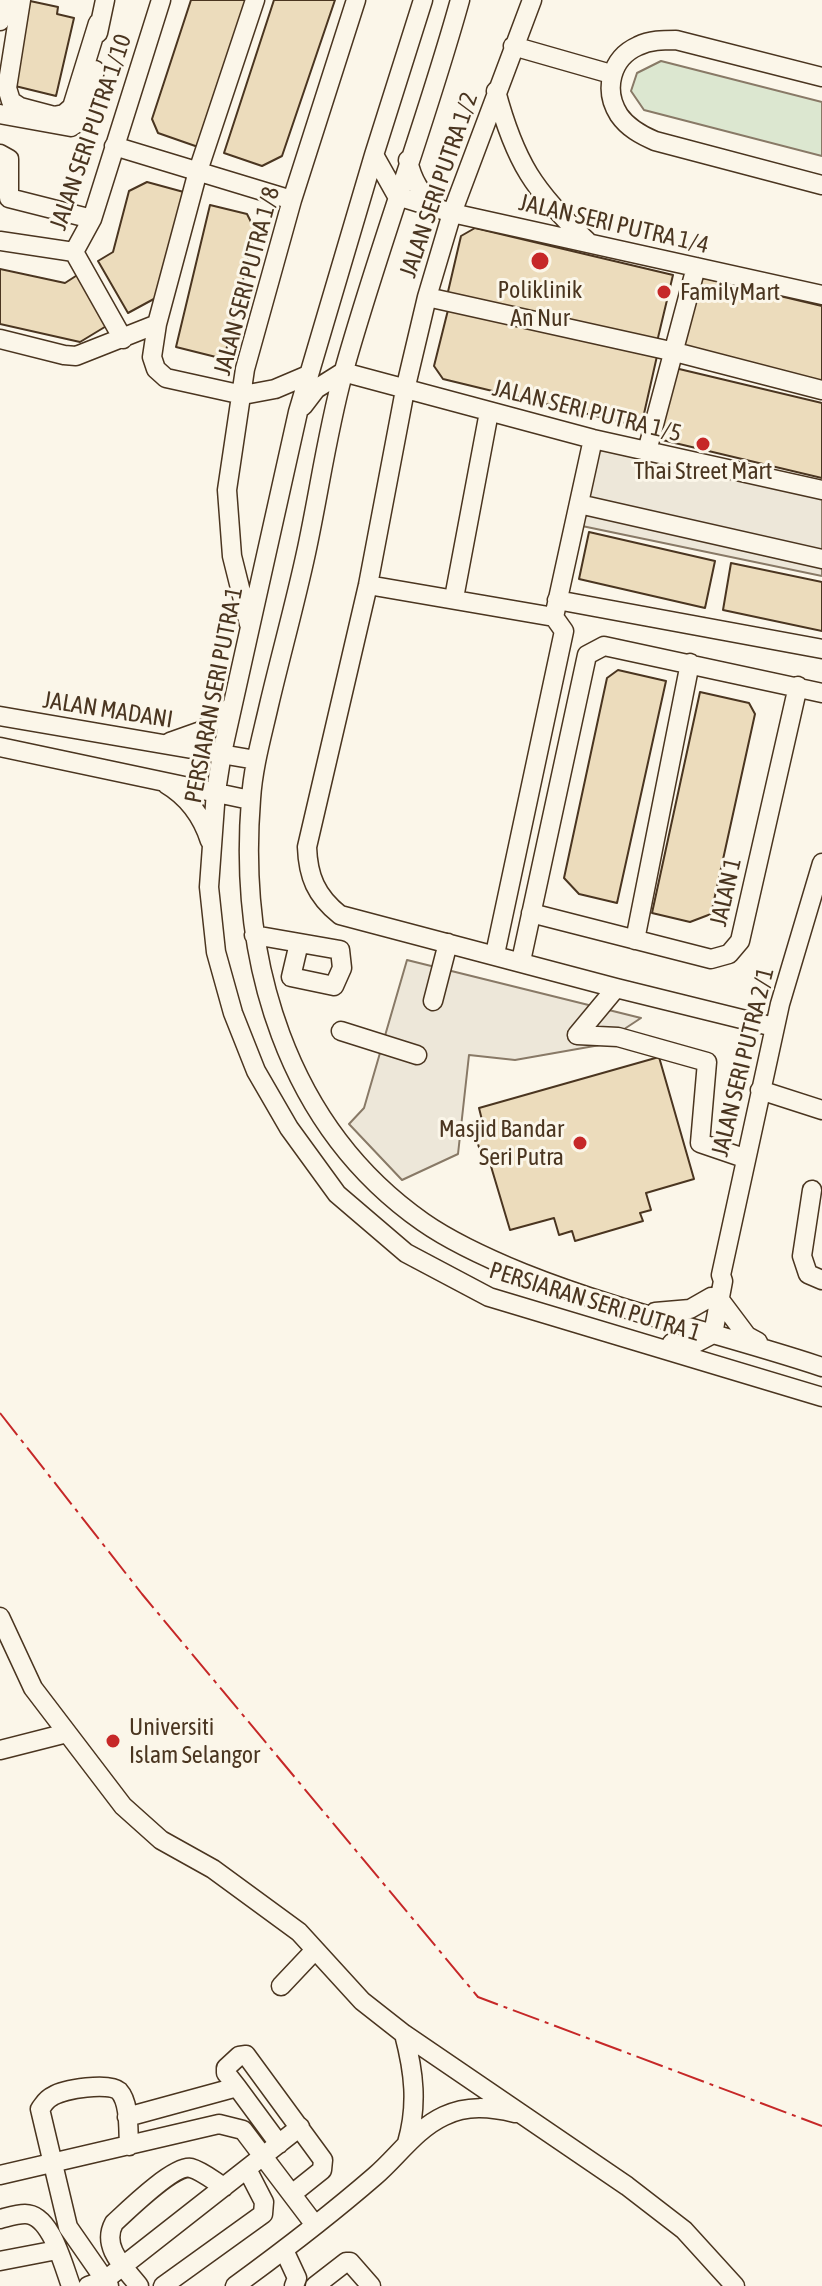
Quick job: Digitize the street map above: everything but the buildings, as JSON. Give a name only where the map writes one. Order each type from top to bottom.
[{"type":"street","points":[[0,21],[9,0]]},
{"type":"street","points":[[21,0],[7,88],[11,101],[20,107],[54,116],[64,114],[72,107],[105,0]]},
{"type":"street","name":"JALAN SERI PUTRA 1/10","points":[[0,241],[74,252],[92,219],[161,0]]},
{"type":"street","points":[[255,0],[198,171],[157,324],[152,357],[156,369],[166,378],[243,395],[275,389],[308,375]]},
{"type":"street","name":"JALAN SERI PUTRA 1/8","points":[[250,627],[232,556],[227,490],[245,369],[292,200],[356,0]]},
{"type":"street","name":"PERSIARAN SERI PUTRA 1","points":[[423,0],[298,412],[222,753],[209,887],[216,952],[233,1013],[256,1071],[289,1128],[337,1194],[406,1253],[489,1297],[822,1396]]},
{"type":"street","name":"PERSIARAN SERI PUTRA 1","points":[[460,0],[343,372],[306,551],[256,760],[250,800],[249,884],[260,970],[279,1032],[301,1082],[330,1132],[371,1180],[424,1223],[486,1258],[558,1287],[706,1335],[775,1351],[822,1367]]},
{"type":"street","name":"JALAN SERI PUTRA 1/2","points":[[532,0],[444,211],[405,390],[368,585],[307,847],[308,866],[319,895],[340,915],[774,1027]]},
{"type":"street","points":[[0,114],[57,126],[71,127],[81,121],[97,62],[98,23]]},
{"type":"street","points":[[822,77],[676,40],[637,46],[621,58],[611,74],[611,93],[618,114],[634,131],[655,141],[822,185]]},
{"type":"street","points":[[513,46],[611,74]]},
{"type":"street","points":[[496,91],[508,134],[528,175],[554,210],[589,243]]},
{"type":"street","points":[[114,146],[292,200]]},
{"type":"street","points":[[0,154],[9,159],[9,198],[92,219]]},
{"type":"street","points":[[374,155],[397,196]]},
{"type":"street","points":[[408,160],[412,176],[425,198],[444,211]]},
{"type":"street","name":"JALAN SERI PUTRA 1/4","points":[[397,196],[444,211],[822,295]]},
{"type":"street","points":[[387,229],[409,214],[444,211]]},
{"type":"street","points":[[74,252],[123,339]]},
{"type":"street","points":[[647,451],[696,267]]},
{"type":"street","points":[[427,297],[675,352],[822,390]]},
{"type":"street","points":[[0,339],[76,356],[157,324]]},
{"type":"street","points":[[298,412],[316,389],[343,372]]},
{"type":"street","name":"JALAN SERI PUTRA 1/5","points":[[343,372],[593,439],[822,490]]},
{"type":"street","points":[[334,408],[350,391],[376,380]]},
{"type":"street","points":[[454,598],[489,412]]},
{"type":"street","points":[[495,954],[564,631],[555,609],[593,439]]},
{"type":"street","points":[[579,504],[822,559]]},
{"type":"street","points":[[368,585],[822,649]]},
{"type":"street","points":[[521,961],[587,655],[604,646],[822,693]]},
{"type":"street","points":[[635,940],[690,663]]},
{"type":"street","name":"JALAN 1","points":[[531,913],[711,959],[729,954],[740,941],[798,686]]},
{"type":"street","points":[[164,743],[201,731],[232,706]]},
{"type":"street","name":"JALAN MADANI","points":[[0,716],[256,760]]},
{"type":"street","points":[[0,747],[250,800]]},
{"type":"street","points":[[158,779],[189,802],[207,831],[212,848]]},
{"type":"street","name":"JALAN SERI PUTRA 2/1","points":[[706,1335],[723,1281],[721,1275],[744,1158],[774,1027],[822,863]]},
{"type":"street","points":[[254,935],[299,943]]},
{"type":"street","points":[[433,1001],[448,943]]},
{"type":"street","points":[[616,988],[577,1035],[618,1037],[707,1062],[700,1143],[744,1158]]},
{"type":"street","points":[[341,1031],[417,1055]]},
{"type":"street","points":[[760,1090],[822,1110]]},
{"type":"street","points":[[812,1190],[802,1256],[808,1274],[822,1280]]},
{"type":"street","points":[[636,1313],[690,1309],[715,1299],[747,1336],[775,1351]]},
{"type":"street","points":[[604,1331],[627,1330],[680,1345],[692,1345],[706,1335],[725,1355],[803,1383],[822,1396]]},
{"type":"street","points":[[0,1617],[33,1688],[123,1806],[161,1840],[213,1869],[299,1932],[362,2001],[404,2034],[627,2186],[684,2230],[735,2286]]},
{"type":"street","points":[[0,1750],[67,1733]]},
{"type":"street","points":[[281,1986],[315,1950]]},
{"type":"street","points":[[404,2034],[413,2069],[415,2101],[406,2146]]},
{"type":"street","points":[[279,2144],[226,2073],[226,2068],[239,2056],[246,2055],[323,2160],[322,2170],[292,2194]]},
{"type":"street","points":[[129,2146],[124,2099],[117,2089],[107,2085],[56,2094],[47,2099],[40,2109],[68,2227],[100,2284],[300,2127]]},
{"type":"street","points":[[127,2117],[237,2087]]},
{"type":"street","points":[[235,2286],[376,2175],[424,2127],[460,2109],[479,2107],[522,2114]]},
{"type":"street","points":[[0,2175],[219,2124],[243,2130],[315,2225]]},
{"type":"street","points":[[139,2286],[109,2244],[108,2233],[114,2223],[183,2167],[192,2168],[224,2187]]},
{"type":"street","points":[[163,2286],[263,2214],[264,2202],[247,2169]]},
{"type":"street","points":[[0,2219],[26,2213],[46,2224],[71,2286]]},
{"type":"street","points":[[0,2261],[57,2250]]},
{"type":"street","points":[[284,2250],[295,2282],[315,2285],[350,2262],[371,2286]]},
{"type":"green space","points":[[661,61],[822,102],[822,156],[644,110],[631,91],[637,73]]},
{"type":"shaded area","points":[[600,447],[822,497],[822,576],[582,526]]},
{"type":"shaded area","points":[[407,960],[641,1018],[600,1045],[515,1060],[469,1055],[458,1154],[402,1180],[349,1124],[364,1108]]},
{"type":"power","points":[[0,1413],[142,1594],[478,1997],[822,2126]]},
{"type":"place","name":"Poliklinik An Nur","points":[[540,261]]},
{"type":"place","name":"FamilyMart","points":[[664,292]]},
{"type":"place","name":"Thai Street Mart","points":[[703,444]]},
{"type":"place","name":"Masjid Bandar Seri Putra","points":[[580,1143]]},
{"type":"place","name":"Universiti Islam Selangor","points":[[113,1741]]}]
